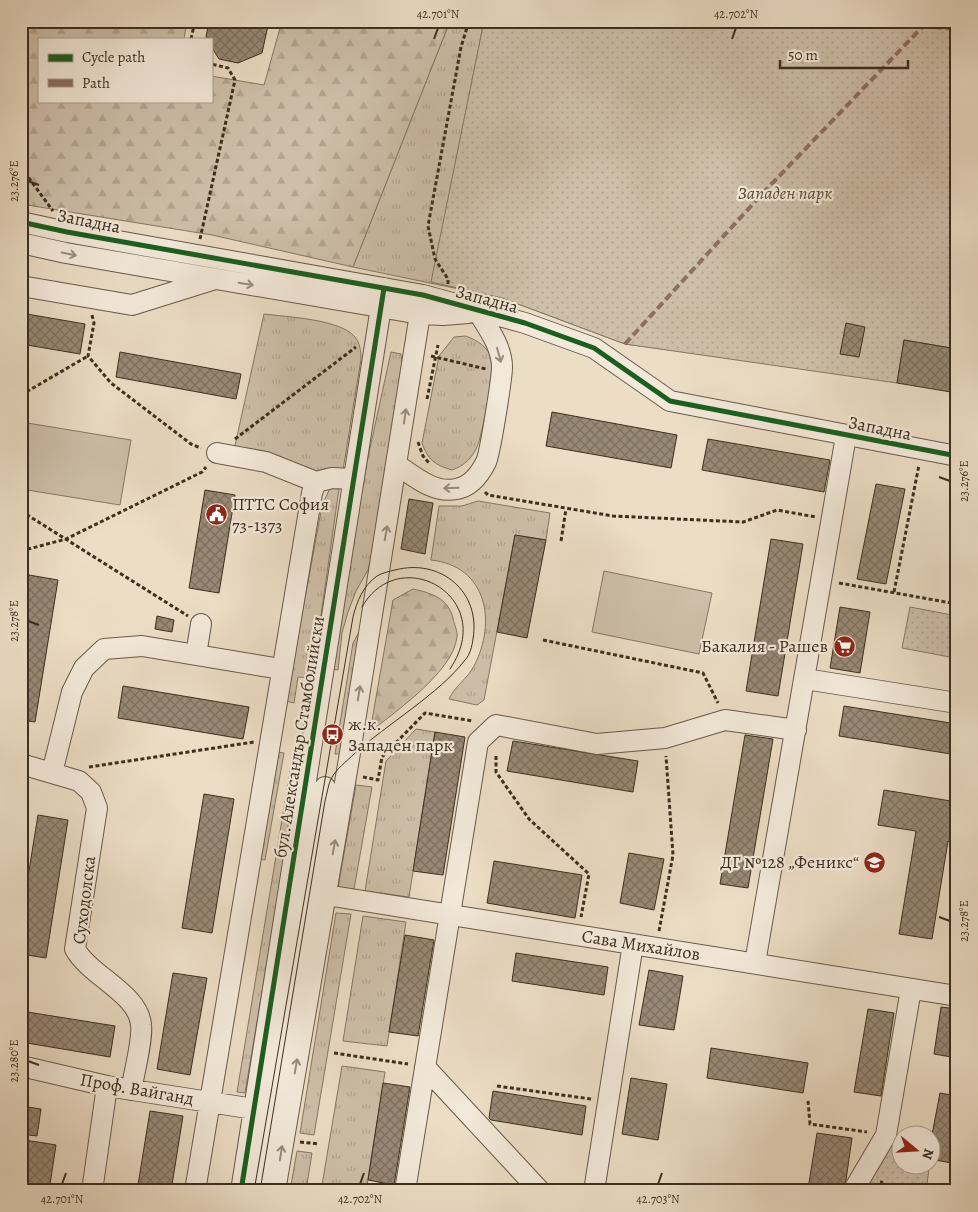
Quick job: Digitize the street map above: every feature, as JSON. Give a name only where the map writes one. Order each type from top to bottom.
[{"type":"street","name":"Западна","points":[[21,222],[196,254],[383,298],[478,312],[525,323],[594,348],[670,401],[957,456]]},
{"type":"street","name":"Западна","points":[[21,243],[66,253],[217,279],[383,298]]},
{"type":"street","points":[[21,286],[132,304],[217,279]]},
{"type":"street","name":"бул. Александър Стамболийски","points":[[241,1191],[383,298]]},
{"type":"street","points":[[275,1191],[326,895],[422,305]]},
{"type":"street","points":[[397,465],[421,481],[437,488],[456,489],[474,480],[487,460],[502,367],[492,334],[478,312]]},
{"type":"street","points":[[755,963],[846,436]]},
{"type":"street","points":[[216,453],[266,462],[316,482],[332,478],[354,479]]},
{"type":"street","points":[[195,1191],[281,669],[312,493],[316,482]]},
{"type":"street","points":[[196,655],[201,624]]},
{"type":"street","points":[[52,773],[72,692],[84,668],[104,648],[142,646],[281,669]]},
{"type":"street","points":[[805,679],[957,703]]},
{"type":"street","points":[[405,1191],[478,742],[496,725],[597,744],[665,738],[725,720],[796,730]]},
{"type":"street","name":"Суходолска","points":[[21,764],[79,781],[91,792],[97,808],[75,949],[82,961],[132,1004],[142,1025],[131,1090]]},
{"type":"street","points":[[257,1191],[325,787]]},
{"type":"street","name":"Сава Михайлов","points":[[326,895],[957,996]]},
{"type":"street","points":[[594,1191],[633,944]]},
{"type":"street","points":[[853,1191],[886,1136],[911,989]]},
{"type":"street","name":"Проф. Вайганд","points":[[21,1066],[107,1086],[254,1109]]},
{"type":"street","points":[[425,1067],[540,1191]]},
{"type":"street","points":[[92,1191],[107,1086]]},
{"type":"path","points":[[191,38],[195,21]]},
{"type":"path","points":[[448,286],[448,279],[435,259],[428,226],[461,47],[470,21]]},
{"type":"path","points":[[196,254],[235,80],[228,68],[212,64]]},
{"type":"path","points":[[21,167],[68,232]]},
{"type":"path","points":[[21,395],[88,356],[94,323],[88,297]]},
{"type":"path","points":[[426,405],[438,345]]},
{"type":"path","points":[[88,356],[111,383],[191,444],[216,453]]},
{"type":"path","points":[[435,357],[487,369]]},
{"type":"path","points":[[420,433],[418,443],[423,456],[431,466]]},
{"type":"path","points":[[894,592],[922,450]]},
{"type":"path","points":[[474,480],[488,495],[613,516],[743,522],[777,510],[831,520]]},
{"type":"path","points":[[561,541],[566,509]]},
{"type":"path","points":[[21,511],[201,624]]},
{"type":"path","points":[[821,579],[957,604]]},
{"type":"path","points":[[543,640],[703,673],[725,720]]},
{"type":"path","points":[[357,776],[378,780],[382,757],[425,713],[496,725]]},
{"type":"path","points":[[80,769],[270,738]]},
{"type":"path","points":[[656,948],[672,855],[665,738]]},
{"type":"path","points":[[496,753],[496,772],[529,819],[589,874],[578,935]]},
{"type":"path","points":[[334,1053],[425,1067]]},
{"type":"path","points":[[497,1086],[608,1102]]},
{"type":"path","points":[[808,1101],[810,1124],[886,1136]]},
{"type":"path","points":[[296,1141],[319,1144]]},
{"type":"green space","points":[[21,21],[187,21],[184,38],[38,38],[38,102],[212,102],[212,76],[264,85],[282,21],[450,21],[353,267],[212,235],[21,204]]},
{"type":"green space","points":[[450,21],[484,21],[438,252],[737,359],[625,344],[502,298],[353,267]]},
{"type":"green space","name":"Западен парк","points":[[484,21],[957,21],[957,349],[904,340],[897,383],[625,344],[502,298],[431,282]]},
{"type":"green space","points":[[264,314],[312,320],[338,326],[348,331],[358,342],[361,359],[343,470],[324,469],[315,473],[234,450]]},
{"type":"green space","points":[[466,336],[478,342],[488,351],[492,359],[492,375],[485,417],[477,447],[467,461],[452,470],[433,461],[422,443],[439,356],[454,337]]},
{"type":"green space","points":[[391,352],[401,354],[402,363],[373,552],[368,570],[356,591],[348,612],[342,633],[338,670],[331,669],[367,462]]},
{"type":"green space","points":[[21,422],[131,440],[120,505],[21,489]]},
{"type":"green space","points":[[330,488],[339,489],[312,678],[298,677],[294,703],[286,701],[322,506]]},
{"type":"green space","points":[[478,501],[550,513],[546,540],[515,535],[484,700],[477,705],[449,699],[474,666],[481,649],[485,632],[485,615],[482,599],[475,585],[465,573],[450,564],[431,560],[439,506],[462,506]]},
{"type":"green space","points":[[604,571],[712,593],[699,654],[592,632]]},
{"type":"green space","points":[[413,589],[426,592],[443,601],[451,611],[457,637],[453,650],[435,677],[408,702],[370,732],[393,600]]},
{"type":"green space","points":[[910,607],[957,616],[955,658],[902,648]]},
{"type":"green space","points":[[364,623],[342,754],[335,754],[353,643]]},
{"type":"green space","points":[[416,729],[435,732],[409,897],[365,891],[386,761]]},
{"type":"green space","points":[[276,752],[284,753],[265,860],[257,859]]},
{"type":"green space","points":[[293,753],[302,754],[245,1093],[237,1092]]},
{"type":"green space","points":[[356,785],[372,787],[354,889],[338,888]]},
{"type":"green space","points":[[336,913],[351,914],[314,1135],[300,1133]]},
{"type":"green space","points":[[363,916],[406,922],[387,1046],[343,1041]]},
{"type":"green space","points":[[342,1066],[385,1072],[366,1191],[321,1191]]},
{"type":"green space","points":[[886,1135],[890,1138],[890,1174],[928,1174],[926,1191],[853,1191]]},
{"type":"green space","points":[[297,1151],[312,1153],[306,1191],[290,1191]]},
{"type":"building","points":[[209,21],[269,21],[262,53],[238,63],[219,59],[212,48],[212,38],[206,37]]},
{"type":"building","points":[[21,313],[85,324],[80,354],[21,344]]},
{"type":"building","points":[[846,323],[865,327],[859,357],[840,354]]},
{"type":"building","points":[[904,340],[957,349],[957,393],[897,383]]},
{"type":"building","points":[[120,352],[241,374],[236,399],[116,377]]},
{"type":"building","points":[[552,412],[677,435],[671,468],[546,446]]},
{"type":"building","points":[[708,439],[830,460],[824,492],[702,470]]},
{"type":"building","points":[[876,484],[905,489],[886,584],[857,579]]},
{"type":"building","points":[[205,490],[235,495],[219,593],[189,588]]},
{"type":"building","points":[[409,499],[433,503],[425,554],[401,549]]},
{"type":"building","points":[[515,535],[546,540],[527,638],[497,632]]},
{"type":"building","points":[[771,539],[803,544],[778,696],[746,691]]},
{"type":"building","points":[[29,575],[58,580],[35,722],[21,720],[21,622]]},
{"type":"building","points":[[840,607],[870,612],[860,673],[830,668]]},
{"type":"building","points":[[157,616],[174,620],[172,632],[155,629]]},
{"type":"building","points":[[123,686],[249,707],[243,739],[118,718]]},
{"type":"building","points":[[844,706],[957,724],[957,755],[839,736]]},
{"type":"building","points":[[435,732],[465,737],[443,875],[413,871]]},
{"type":"building","points":[[745,735],[773,739],[748,888],[720,884]]},
{"type":"building","points":[[513,741],[638,761],[633,792],[507,771]]},
{"type":"building","points":[[884,790],[957,802],[957,847],[948,841],[932,939],[899,934],[916,831],[878,825]]},
{"type":"building","points":[[204,794],[234,799],[212,933],[182,928]]},
{"type":"building","points":[[38,815],[68,820],[46,958],[21,954],[21,920]]},
{"type":"building","points":[[629,853],[664,859],[654,910],[620,903]]},
{"type":"building","points":[[494,861],[582,875],[575,918],[487,903]]},
{"type":"building","points":[[405,935],[434,940],[418,1036],[389,1032]]},
{"type":"building","points":[[516,953],[608,967],[604,995],[512,981]]},
{"type":"building","points":[[649,970],[683,976],[674,1030],[639,1025]]},
{"type":"building","points":[[173,973],[207,978],[190,1075],[157,1069]]},
{"type":"building","points":[[941,1007],[957,1009],[957,1058],[934,1054]]},
{"type":"building","points":[[868,1009],[894,1013],[881,1096],[854,1092]]},
{"type":"building","points":[[21,1011],[115,1026],[110,1057],[21,1042]]},
{"type":"building","points":[[711,1048],[808,1063],[803,1093],[707,1078]]},
{"type":"building","points":[[631,1078],[667,1084],[658,1140],[622,1134]]},
{"type":"building","points":[[383,1083],[410,1087],[394,1185],[368,1180]]},
{"type":"building","points":[[493,1091],[586,1106],[582,1135],[491,1120],[489,1118]]},
{"type":"building","points":[[940,1093],[957,1096],[957,1164],[940,1161],[940,1124],[934,1124]]},
{"type":"building","points":[[21,1106],[41,1109],[37,1136],[21,1134]]},
{"type":"building","points":[[150,1111],[183,1116],[171,1191],[137,1191]]},
{"type":"building","points":[[817,1133],[852,1138],[846,1180],[841,1191],[808,1189]]},
{"type":"building","points":[[25,1140],[56,1145],[49,1191],[21,1191],[21,1167]]},
{"type":"tram line","points":[[254,1191],[353,617],[364,589],[377,576],[391,571],[412,568],[428,569],[442,574],[454,582],[464,593],[471,607],[474,622],[471,647],[467,658],[454,673],[427,697],[354,754],[333,775],[330,781],[325,801],[260,1191]]},
{"type":"tram line","points":[[362,607],[378,588],[398,579],[419,579],[438,586],[453,600],[462,620],[462,643],[450,669]]},
{"type":"marked path","points":[[625,344],[763,193],[928,21]]},
{"type":"marked path","points":[[922,26],[957,29]]},
{"type":"cycle path","points":[[21,222],[67,232],[423,295],[525,323],[594,348],[670,401],[957,456]]},
{"type":"cycle path","points":[[241,1191],[384,288]]},
{"type":"place","name":"ПТТС София 73-1373","points":[[216,514]]},
{"type":"place","name":"Бакалия - Рашев","points":[[844,646]]},
{"type":"place","name":"ж.к. Западен парк","points":[[332,734]]},
{"type":"place","name":"ДГ №128 „Феникс“","points":[[875,862]]}]
